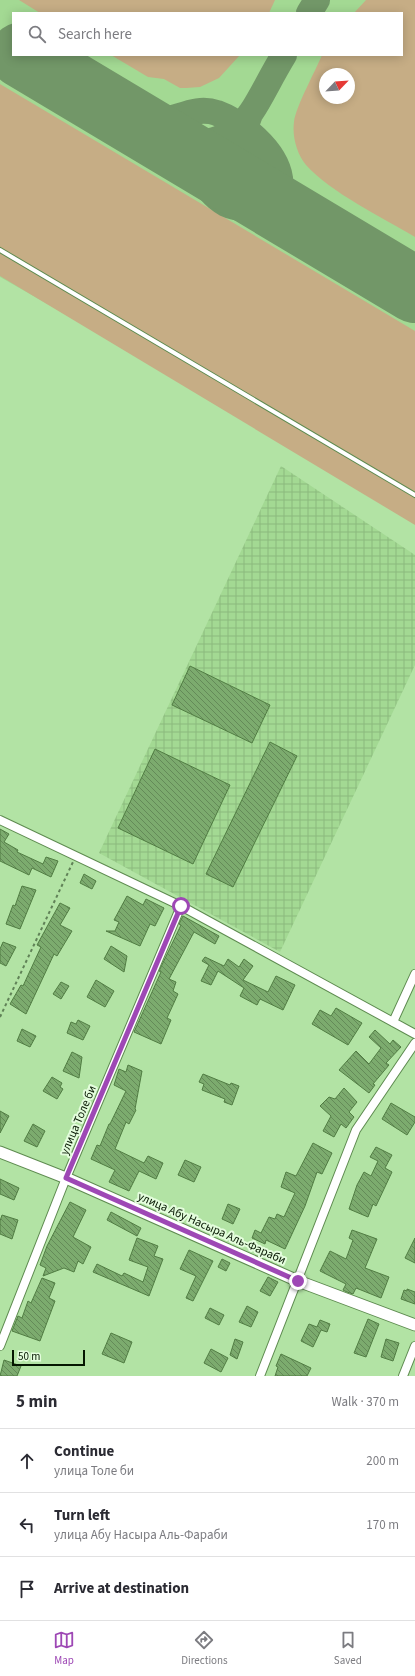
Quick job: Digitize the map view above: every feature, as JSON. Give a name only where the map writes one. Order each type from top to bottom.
[{"type":"street","points":[[0,820],[181,906],[415,1034]]},
{"type":"street","name":"улица Толе би","points":[[0,1346],[66,1178],[181,906]]},
{"type":"street","points":[[393,1022],[415,974]]},
{"type":"street","points":[[260,1376],[356,1130],[415,1043]]},
{"type":"street","name":"улица Абу Насыра Аль-Фараби","points":[[0,1152],[66,1178],[298,1281],[415,1325]]},
{"type":"street","points":[[403,1376],[415,1346]]},
{"type":"lane","points":[[0,250],[415,495]]},
{"type":"path","points":[[0,1017],[76,856]]},
{"type":"shaded area","points":[[0,0],[415,0],[415,520],[151,363],[0,277]]},
{"type":"shaded area","points":[[19,0],[275,0],[269,12],[38,12]]},
{"type":"shaded area","points":[[366,0],[415,0],[415,237],[343,195],[316,175],[306,165],[300,156],[296,145],[294,134],[295,115],[322,56],[403,56],[403,12],[355,12]]},
{"type":"shaded area","points":[[113,56],[239,56],[219,78],[200,87],[180,88],[164,79],[148,77]]},
{"type":"shaded area","points":[[0,84],[415,331],[415,525],[0,276]]},
{"type":"shaded area","points":[[281,466],[415,555],[415,665],[280,952],[99,853]]},
{"type":"building","points":[[190,666],[270,705],[252,743],[172,705]]},
{"type":"building","points":[[270,742],[297,756],[233,887],[206,874]]},
{"type":"building","points":[[155,749],[230,785],[193,864],[118,828]]},
{"type":"building","points":[[0,829],[9,834],[4,842],[18,850],[17,852],[43,864],[46,857],[58,861],[51,877],[32,868],[29,875],[0,861]]},
{"type":"building","points":[[84,874],[96,881],[92,889],[80,883]]},
{"type":"building","points":[[22,886],[36,890],[20,929],[6,924],[13,905],[15,906]]},
{"type":"building","points":[[127,896],[143,905],[146,899],[164,908],[155,926],[150,924],[140,946],[106,931],[115,931],[119,922],[114,920]]},
{"type":"building","points":[[60,903],[70,908],[60,925],[72,931],[57,956],[54,954],[26,1014],[10,1004],[21,985],[23,986],[41,947],[37,945]]},
{"type":"building","points":[[183,916],[219,936],[215,944],[194,932],[169,979],[176,982],[173,991],[178,994],[167,1018],[171,1020],[161,1044],[134,1032],[161,972],[159,971],[181,925],[179,924]]},
{"type":"building","points":[[3,942],[16,947],[6,966],[0,963],[0,949]]},
{"type":"building","points":[[111,946],[127,956],[124,972],[104,959]]},
{"type":"building","points":[[205,957],[224,966],[228,959],[239,967],[244,959],[253,966],[243,980],[268,992],[276,976],[295,985],[283,1010],[260,999],[257,1005],[240,996],[244,988],[218,971],[211,985],[201,981],[209,965],[202,961]]},
{"type":"building","points":[[96,980],[114,991],[105,1007],[87,997]]},
{"type":"building","points":[[61,982],[69,986],[61,999],[53,994]]},
{"type":"building","points":[[336,1008],[362,1023],[348,1045],[312,1024],[320,1010],[331,1016]]},
{"type":"building","points":[[78,1020],[90,1026],[83,1040],[67,1033],[71,1022],[76,1024]]},
{"type":"building","points":[[22,1029],[36,1036],[30,1047],[17,1041]]},
{"type":"building","points":[[375,1030],[390,1044],[393,1040],[401,1047],[386,1063],[389,1065],[373,1084],[375,1085],[369,1093],[339,1070],[356,1051],[369,1064],[381,1048],[369,1037]]},
{"type":"building","points":[[72,1052],[82,1057],[79,1078],[63,1071]]},
{"type":"building","points":[[128,1065],[142,1071],[136,1110],[129,1124],[126,1122],[115,1149],[144,1163],[148,1156],[163,1163],[156,1179],[139,1171],[129,1191],[109,1182],[115,1170],[91,1159],[97,1145],[100,1146],[109,1124],[126,1091],[114,1085],[119,1069],[126,1072]]},
{"type":"building","points":[[203,1074],[230,1085],[231,1083],[239,1086],[232,1105],[224,1102],[225,1099],[202,1090],[204,1084],[199,1082]]},
{"type":"building","points":[[52,1077],[62,1083],[60,1087],[63,1089],[57,1099],[43,1091]]},
{"type":"building","points":[[344,1088],[357,1102],[349,1112],[354,1117],[346,1128],[341,1124],[334,1137],[323,1131],[331,1116],[320,1106],[329,1097],[335,1099]]},
{"type":"building","points":[[391,1103],[415,1117],[415,1122],[407,1135],[382,1119]]},
{"type":"building","points":[[0,1111],[9,1116],[0,1133]]},
{"type":"building","points":[[33,1124],[45,1131],[37,1147],[24,1141]]},
{"type":"building","points":[[313,1143],[332,1153],[322,1174],[317,1172],[305,1206],[285,1249],[266,1240],[265,1244],[252,1238],[255,1230],[261,1233],[269,1217],[275,1219],[277,1214],[284,1217],[295,1193],[281,1187],[286,1172],[296,1176]]},
{"type":"building","points":[[376,1147],[392,1155],[385,1168],[392,1172],[376,1206],[373,1204],[368,1217],[349,1209],[357,1185],[364,1172],[371,1176],[378,1161],[370,1157]]},
{"type":"building","points":[[185,1160],[201,1167],[194,1182],[178,1175]]},
{"type":"building","points":[[0,1179],[19,1188],[14,1200],[0,1194]]},
{"type":"building","points":[[70,1202],[86,1210],[73,1237],[91,1247],[83,1264],[78,1261],[74,1272],[64,1268],[43,1276],[46,1268],[40,1265],[47,1246]]},
{"type":"building","points":[[228,1204],[240,1209],[233,1224],[222,1219]]},
{"type":"building","points":[[111,1212],[141,1228],[137,1236],[107,1220]]},
{"type":"building","points":[[2,1215],[18,1220],[12,1239],[0,1234],[0,1221]]},
{"type":"building","points":[[352,1230],[377,1239],[365,1268],[389,1277],[381,1298],[356,1288],[353,1294],[347,1292],[343,1290],[346,1284],[320,1271],[330,1251],[346,1259],[353,1240],[349,1238]]},
{"type":"building","points":[[137,1238],[158,1246],[154,1256],[163,1259],[149,1296],[93,1272],[97,1264],[122,1276],[124,1273],[143,1282],[148,1267],[129,1260]]},
{"type":"building","points":[[415,1238],[415,1263],[405,1258]]},
{"type":"building","points":[[189,1250],[213,1261],[193,1301],[186,1298],[196,1276],[180,1269]]},
{"type":"building","points":[[222,1259],[230,1263],[226,1271],[218,1267]]},
{"type":"building","points":[[268,1277],[278,1282],[270,1296],[260,1291]]},
{"type":"building","points":[[42,1278],[55,1283],[49,1298],[55,1301],[40,1341],[12,1331],[18,1316],[22,1318],[28,1301],[31,1303]]},
{"type":"building","points":[[407,1289],[415,1292],[415,1304],[401,1299],[404,1290],[407,1291]]},
{"type":"building","points":[[247,1306],[258,1312],[251,1327],[239,1322]]},
{"type":"building","points":[[210,1308],[224,1315],[219,1325],[205,1318]]},
{"type":"building","points":[[368,1319],[379,1324],[366,1357],[354,1353]]},
{"type":"building","points":[[320,1320],[330,1324],[327,1332],[321,1330],[313,1347],[301,1341],[309,1324],[317,1327]]},
{"type":"building","points":[[111,1333],[132,1342],[124,1363],[102,1354]]},
{"type":"building","points":[[235,1339],[243,1342],[237,1359],[230,1355]]},
{"type":"building","points":[[386,1339],[399,1343],[393,1361],[381,1357]]},
{"type":"building","points":[[211,1349],[228,1358],[221,1372],[204,1363]]},
{"type":"building","points":[[281,1354],[311,1368],[307,1376],[275,1376],[278,1367],[276,1366]]},
{"type":"building","points":[[4,1360],[21,1366],[17,1376],[0,1376]]},
{"type":"taxiway","points":[[310,12],[317,0]]},
{"type":"taxiway","points":[[168,142],[194,143],[215,140],[230,133],[242,123],[253,110],[283,56]]},
{"type":"taxiway","points":[[128,118],[149,121],[168,120],[188,113],[202,111],[209,111],[226,117],[256,138],[272,157],[280,178],[276,196],[270,202],[253,208],[234,207],[226,204],[211,192],[190,161],[177,147]]},
{"type":"taxiway","points":[[249,117],[243,142],[245,163],[254,183],[269,203]]},
{"type":"runway","points":[[24,56],[415,290]]},
{"type":"route","points":[[181,906],[66,1178],[298,1281]]}]
